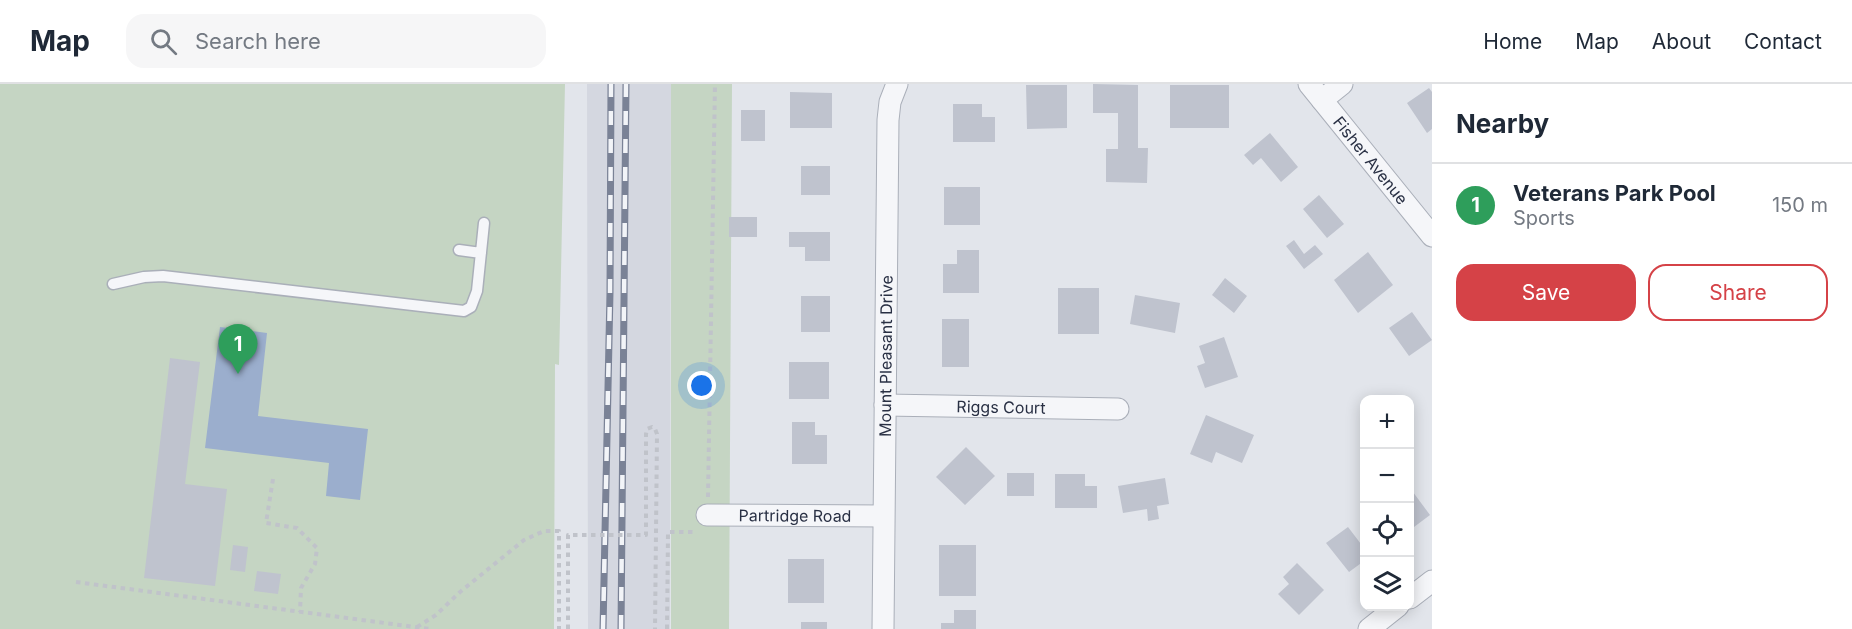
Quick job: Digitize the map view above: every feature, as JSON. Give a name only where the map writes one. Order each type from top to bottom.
[{"type":"street","name":"Mount Pleasant Drive","points":[[883,629],[889,111],[897,84]]},
{"type":"street","points":[[1316,92],[1342,84]]},
{"type":"street","name":"Fisher Avenue","points":[[1316,92],[1432,236]]},
{"type":"street","name":"Riggs Court","points":[[885,405],[1118,409]]},
{"type":"street","name":"Partridge Road","points":[[707,524],[883,516]]},
{"type":"street","points":[[1414,595],[1432,581]]},
{"type":"street","points":[[1369,629],[1392,611]]},
{"type":"lane","points":[[113,284],[144,277],[163,276],[460,311],[468,309],[474,302],[477,291],[484,223]]},
{"type":"lane","points":[[459,250],[481,253]]},
{"type":"path","points":[[667,629],[669,532],[707,524],[715,84]]},
{"type":"path","points":[[568,629],[568,535],[646,535],[646,434],[647,429],[652,427],[657,434],[655,629]]},
{"type":"path","points":[[273,479],[266,523],[297,528],[317,548],[315,564],[301,588],[300,612]]},
{"type":"path","points":[[417,627],[436,615],[477,576],[525,540],[544,531],[559,531],[559,629]]},
{"type":"path","points":[[76,582],[430,629]]},
{"type":"shaded area","points":[[587,84],[671,84],[670,629],[588,629]]},
{"type":"green space","points":[[0,84],[565,84],[559,365],[555,364],[554,629],[0,629]]},
{"type":"green space","points":[[671,84],[732,84],[729,629],[671,629]]},
{"type":"water","points":[[220,327],[267,333],[258,416],[368,429],[360,500],[326,496],[329,463],[205,448]]},
{"type":"building","points":[[1093,84],[1138,85],[1138,148],[1148,148],[1147,183],[1106,182],[1106,149],[1118,149],[1118,113],[1093,113]]},
{"type":"building","points":[[1026,85],[1067,85],[1067,128],[1027,129]]},
{"type":"building","points":[[1170,85],[1229,85],[1229,128],[1170,128]]},
{"type":"building","points":[[1429,88],[1432,92],[1432,129],[1427,133],[1407,103]]},
{"type":"building","points":[[790,92],[832,93],[832,128],[790,128]]},
{"type":"building","points":[[953,104],[982,104],[982,117],[995,117],[995,142],[953,142]]},
{"type":"building","points":[[741,110],[765,110],[765,141],[741,141]]},
{"type":"building","points":[[1270,133],[1298,167],[1281,182],[1261,158],[1253,165],[1244,155]]},
{"type":"building","points":[[801,166],[830,166],[830,195],[801,195]]},
{"type":"building","points":[[944,187],[980,187],[980,225],[944,225]]},
{"type":"building","points":[[1319,195],[1344,224],[1327,238],[1303,209]]},
{"type":"building","points":[[729,217],[757,217],[757,237],[729,237]]},
{"type":"building","points":[[789,232],[830,232],[830,261],[805,261],[805,247],[789,247]]},
{"type":"building","points":[[1294,240],[1304,254],[1315,245],[1323,254],[1304,269],[1286,246]]},
{"type":"building","points":[[957,250],[979,250],[979,293],[943,293],[943,264],[957,264]]},
{"type":"building","points":[[1368,252],[1393,285],[1358,313],[1334,280]]},
{"type":"building","points":[[1225,278],[1247,296],[1234,313],[1212,295]]},
{"type":"building","points":[[1058,288],[1099,288],[1099,334],[1058,334]]},
{"type":"building","points":[[1135,295],[1180,303],[1175,333],[1130,324]]},
{"type":"building","points":[[801,296],[830,296],[830,332],[801,332]]},
{"type":"building","points":[[1412,312],[1432,340],[1409,356],[1389,328]]},
{"type":"building","points":[[942,319],[969,319],[969,367],[942,367]]},
{"type":"building","points":[[1224,337],[1238,377],[1205,388],[1197,366],[1205,363],[1199,346]]},
{"type":"building","points":[[170,358],[200,362],[185,484],[227,489],[215,586],[144,578]]},
{"type":"building","points":[[789,362],[829,362],[829,399],[789,399]]},
{"type":"building","points":[[1206,415],[1254,435],[1242,463],[1216,452],[1212,463],[1190,454]]},
{"type":"building","points":[[792,422],[815,422],[815,435],[827,435],[827,464],[792,464]]},
{"type":"building","points":[[966,447],[995,476],[965,505],[936,477]]},
{"type":"building","points":[[1007,473],[1034,473],[1034,496],[1007,496]]},
{"type":"building","points":[[1055,474],[1085,474],[1085,486],[1097,486],[1097,508],[1055,508]]},
{"type":"building","points":[[1165,478],[1169,504],[1157,506],[1159,519],[1148,521],[1147,509],[1123,513],[1118,486]]},
{"type":"building","points":[[1414,493],[1430,515],[1414,527]]},
{"type":"building","points":[[1348,527],[1360,543],[1360,564],[1349,572],[1326,543]]},
{"type":"building","points":[[233,545],[248,547],[245,572],[230,570]]},
{"type":"building","points":[[939,545],[976,545],[976,596],[939,596]]},
{"type":"building","points":[[788,559],[824,559],[824,603],[788,603]]},
{"type":"building","points":[[1297,563],[1324,590],[1299,615],[1278,594],[1289,584],[1283,577]]},
{"type":"building","points":[[257,571],[281,574],[278,594],[254,591]]},
{"type":"building","points":[[954,610],[976,610],[976,629],[941,629],[941,623],[954,623]]},
{"type":"building","points":[[801,622],[827,622],[827,629],[801,629]]},
{"type":"railway","points":[[603,629],[610,292],[611,84]]},
{"type":"railway","points":[[621,629],[626,84]]},
{"type":"place","name":"Veterans Park Pool","points":[[238,374]]}]
